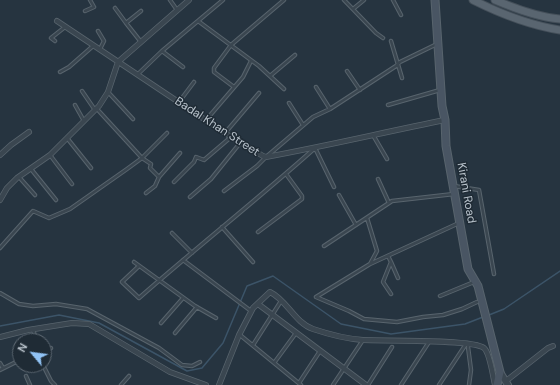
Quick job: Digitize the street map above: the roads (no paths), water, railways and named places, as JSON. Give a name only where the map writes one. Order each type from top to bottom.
[{"type":"main road","name":"Kirani Road","points":[[435,0],[440,90],[445,120],[446,146],[468,269],[477,284],[500,372]]},
{"type":"main road","points":[[473,0],[516,20],[560,30]]},
{"type":"main road","points":[[495,0],[545,18],[560,19]]},
{"type":"main road","points":[[496,385],[500,372]]},
{"type":"street","points":[[0,200],[7,188],[19,176],[50,155],[96,110],[108,92],[118,62],[189,0]]},
{"type":"street","name":"Badal Khan Street","points":[[57,21],[240,143],[266,157],[445,120]]},
{"type":"street","points":[[0,155],[29,132]]},
{"type":"street","points":[[218,385],[250,310],[270,292],[276,295],[297,318],[311,328],[328,333],[363,340],[479,345],[486,350],[496,385]]},
{"type":"street","points":[[258,304],[320,352],[367,385]]},
{"type":"street","points":[[0,336],[72,323],[89,324],[170,372],[206,385]]},
{"type":"street","points":[[500,372],[507,383],[548,348],[553,346]]},
{"type":"lane","points":[[85,12],[94,7],[90,0]]},
{"type":"lane","points":[[170,0],[177,10]]},
{"type":"lane","points":[[137,75],[223,0]]},
{"type":"lane","points":[[234,87],[213,70],[231,46],[284,0]]},
{"type":"lane","points":[[344,0],[376,33],[383,38]]},
{"type":"lane","points":[[353,9],[364,0]]},
{"type":"lane","points":[[393,0],[401,16]]},
{"type":"lane","points":[[115,8],[141,42]]},
{"type":"lane","points":[[126,23],[141,11]]},
{"type":"lane","points":[[198,21],[270,76],[284,89]]},
{"type":"lane","points":[[55,41],[50,38],[65,27]]},
{"type":"lane","points":[[98,31],[104,41],[99,50]]},
{"type":"lane","points":[[391,41],[402,78]]},
{"type":"lane","points":[[224,191],[258,166],[266,157],[313,118],[360,90],[398,65],[400,62],[437,44]]},
{"type":"lane","points":[[60,72],[69,67],[93,46]]},
{"type":"lane","points":[[162,52],[183,67]]},
{"type":"lane","points":[[270,76],[295,55]]},
{"type":"lane","points":[[206,120],[242,77],[251,61]]},
{"type":"lane","points":[[347,71],[360,90]]},
{"type":"lane","points":[[178,102],[194,82]]},
{"type":"lane","points":[[316,87],[330,109]]},
{"type":"lane","points":[[388,105],[440,90]]},
{"type":"lane","points":[[82,91],[96,110],[142,158],[151,164],[150,168],[159,177]]},
{"type":"lane","points":[[108,92],[133,119]]},
{"type":"lane","points":[[226,133],[259,93]]},
{"type":"lane","points":[[289,103],[303,125]]},
{"type":"lane","points":[[75,105],[84,122]]},
{"type":"lane","points":[[0,248],[33,211],[49,218],[70,209],[142,158],[167,133]]},
{"type":"lane","points":[[373,134],[386,159]]},
{"type":"lane","points":[[174,182],[194,162],[196,157],[204,160],[231,137]]},
{"type":"lane","points":[[67,138],[91,168]]},
{"type":"lane","points":[[190,197],[211,179],[240,143]]},
{"type":"lane","points":[[139,266],[122,282],[139,298],[315,148],[334,187]]},
{"type":"lane","points":[[146,193],[155,186],[159,177],[180,153]]},
{"type":"lane","points":[[50,155],[72,184]]},
{"type":"lane","points":[[31,168],[56,200]]},
{"type":"lane","points":[[258,232],[302,198],[286,174]]},
{"type":"lane","points":[[19,176],[35,195]]},
{"type":"lane","points":[[378,179],[390,203]]},
{"type":"lane","points":[[324,246],[392,201],[454,190],[479,190],[494,274]]},
{"type":"lane","points":[[339,195],[356,225]]},
{"type":"lane","points":[[367,218],[377,251],[370,264]]},
{"type":"lane","points":[[460,222],[370,264],[316,297],[364,319],[397,322],[443,315],[477,302]]},
{"type":"lane","points":[[222,227],[253,262]]},
{"type":"lane","points":[[172,234],[192,253]]},
{"type":"lane","points":[[388,256],[398,278]]},
{"type":"lane","points":[[183,260],[250,310]]},
{"type":"lane","points":[[134,262],[183,298],[216,318]]},
{"type":"lane","points":[[391,262],[382,282],[391,294]]},
{"type":"lane","points":[[440,296],[477,284]]},
{"type":"lane","points":[[0,293],[19,304],[33,306],[56,304],[87,309],[159,348],[182,365],[192,366],[200,362]]},
{"type":"lane","points":[[162,323],[183,298]]},
{"type":"lane","points":[[253,345],[281,301]]},
{"type":"lane","points":[[175,332],[197,307]]},
{"type":"lane","points":[[274,363],[296,333]]},
{"type":"lane","points":[[239,335],[300,384],[320,352]]},
{"type":"lane","points":[[333,385],[363,340]]},
{"type":"lane","points":[[401,385],[429,342]]},
{"type":"lane","points":[[439,385],[467,345]]},
{"type":"lane","points":[[467,345],[471,370],[469,385]]},
{"type":"lane","points":[[367,385],[392,347]]},
{"type":"lane","points":[[0,363],[2,369],[12,364]]},
{"type":"lane","points":[[47,373],[55,385]]},
{"type":"lane","points":[[26,376],[30,385]]},
{"type":"lane","points":[[121,385],[129,376]]},
{"type":"waterway","points":[[489,315],[504,309],[560,271]]},
{"type":"waterway","points":[[0,326],[59,315],[99,323],[187,371],[202,368],[223,343],[247,286],[273,276],[341,324],[391,334],[465,324],[483,317]]}]
